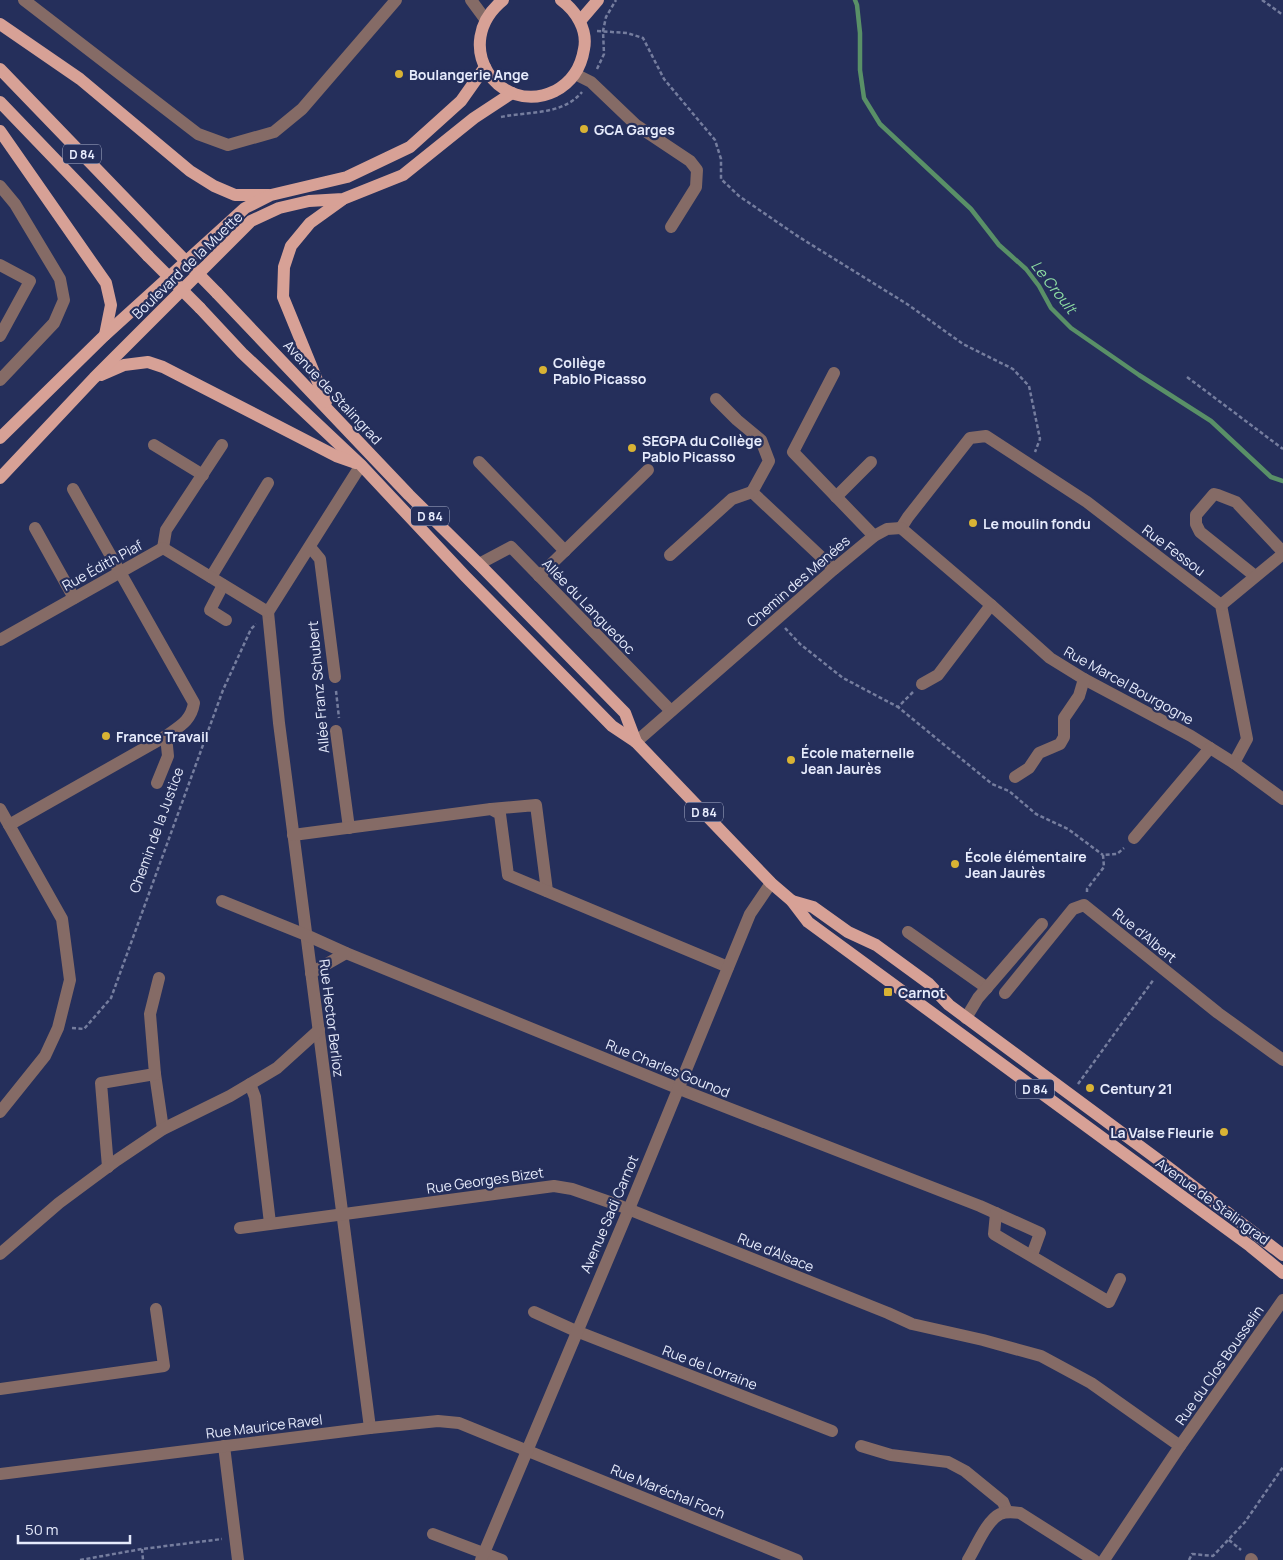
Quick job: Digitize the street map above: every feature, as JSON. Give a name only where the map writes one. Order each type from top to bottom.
[{"type":"main road","points":[[503,0],[493,8],[485,19],[479,43],[481,55],[485,67],[496,82],[512,93],[529,97],[547,95],[563,87],[575,74],[582,60],[585,45],[581,25],[570,6],[561,0]]},
{"type":"main road","points":[[581,25],[598,0]]},
{"type":"main road","points":[[0,24],[80,79],[190,171],[214,186],[236,195],[271,195]]},
{"type":"main road","name":"Boulevard de la Muette","points":[[0,438],[105,335],[245,208],[271,195],[347,177],[410,147],[460,101],[485,67]]},
{"type":"main road","name":"Avenue de Stalingrad","points":[[0,68],[329,409],[409,495],[624,712],[636,742]]},
{"type":"main road","name":"Boulevard de la Muette","points":[[0,478],[94,378],[251,221],[279,208],[309,201],[343,199],[403,175],[474,118],[512,93]]},
{"type":"main road","name":"Avenue de Stalingrad","points":[[0,102],[242,353],[360,465],[605,719],[636,742],[771,883],[792,901],[808,922],[1250,1246],[1283,1273]]},
{"type":"main road","points":[[0,131],[106,283],[111,305],[105,335]]},
{"type":"main road","points":[[329,409],[283,296],[284,267],[292,246],[310,223],[343,199]]},
{"type":"main road","points":[[94,378],[124,365],[148,362],[163,367],[336,456],[360,465]]},
{"type":"main road","name":"Avenue de Stalingrad","points":[[792,901],[813,907],[848,932],[876,945],[928,983],[949,1005],[966,1018],[1168,1167],[1283,1255]]},
{"type":"street","points":[[24,0],[198,134],[228,145],[274,132],[302,109],[396,0]]},
{"type":"street","points":[[472,0],[485,19]]},
{"type":"street","points":[[575,74],[591,82],[636,125],[690,161],[697,170],[696,187],[671,226]]},
{"type":"street","points":[[0,186],[15,204],[60,279],[64,300],[54,323],[0,380]]},
{"type":"street","points":[[0,266],[30,282],[0,336]]},
{"type":"street","points":[[834,373],[793,452],[874,536]]},
{"type":"street","points":[[670,555],[732,499],[752,492],[769,461],[761,440],[716,399]]},
{"type":"street","name":"Rue Fessou","points":[[901,528],[970,438],[986,436],[1087,502],[1221,605]]},
{"type":"street","points":[[154,444],[203,475]]},
{"type":"street","points":[[163,548],[166,530],[222,444]]},
{"type":"street","points":[[479,462],[565,551]]},
{"type":"street","points":[[836,497],[871,462]]},
{"type":"street","points":[[268,612],[360,465]]},
{"type":"street","points":[[539,576],[648,470]]},
{"type":"street","points":[[211,577],[268,483]]},
{"type":"street","points":[[9,825],[166,736],[184,724],[192,713],[194,704],[73,489]]},
{"type":"street","points":[[752,492],[834,569]]},
{"type":"street","points":[[1234,763],[1247,738],[1221,605],[1283,553],[1236,502],[1214,494],[1196,515],[1196,524],[1200,532],[1255,576]]},
{"type":"street","points":[[35,528],[74,598]]},
{"type":"street","name":"Chemin des Menées","points":[[636,742],[874,536],[887,529],[901,528]]},
{"type":"street","name":"Rue Marcel Bourgogne","points":[[901,528],[1050,658],[1084,679],[1191,736],[1234,763],[1283,799]]},
{"type":"street","name":"Allée Franz Schubert","points":[[310,547],[320,559],[335,677]]},
{"type":"street","name":"Allée du Languedoc","points":[[479,564],[511,547],[671,711]]},
{"type":"street","name":"Rue Édith Piaf","points":[[0,640],[163,548],[268,612]]},
{"type":"street","points":[[223,585],[210,610],[226,620]]},
{"type":"street","points":[[922,684],[938,675],[991,605]]},
{"type":"street","name":"Rue Hector Berlioz","points":[[268,612],[279,723],[370,1428]]},
{"type":"street","points":[[1015,777],[1029,768],[1039,753],[1060,744],[1064,737],[1064,718],[1079,696],[1084,679]]},
{"type":"street","name":"Allée Franz Schubert","points":[[336,731],[349,828]]},
{"type":"street","points":[[157,783],[168,756],[166,736]]},
{"type":"street","points":[[1134,838],[1210,748]]},
{"type":"street","points":[[293,835],[536,805],[547,891]]},
{"type":"street","points":[[0,809],[62,919],[70,980],[58,1028],[45,1056],[0,1112]]},
{"type":"street","points":[[491,810],[500,814],[508,875],[728,967]]},
{"type":"street","name":"Avenue Sadi Carnot","points":[[482,1556],[629,1209],[752,909],[771,883]]},
{"type":"street","name":"Rue Charles Gounod","points":[[222,901],[678,1088],[996,1213],[1040,1233],[1032,1256]]},
{"type":"street","points":[[1005,993],[1073,909],[1084,905]]},
{"type":"street","name":"Rue d'Albert","points":[[1084,905],[1218,1013],[1283,1060]]},
{"type":"street","points":[[966,1018],[978,998],[1042,924]]},
{"type":"street","points":[[908,932],[987,988]]},
{"type":"street","points":[[311,973],[346,953]]},
{"type":"street","points":[[159,978],[150,1014],[155,1074],[163,1129]]},
{"type":"street","points":[[0,1254],[59,1203],[108,1167],[163,1129],[230,1096],[277,1068],[319,1030]]},
{"type":"street","points":[[108,1167],[101,1083],[155,1074]]},
{"type":"street","points":[[250,1084],[255,1097],[270,1223]]},
{"type":"street","name":"Rue Georges Bizet","points":[[240,1228],[554,1186],[572,1189],[629,1209]]},
{"type":"street","name":"Rue d'Alsace","points":[[629,1209],[912,1324]]},
{"type":"street","points":[[996,1213],[994,1234],[1109,1302],[1120,1279]]},
{"type":"street","name":"Rue du Clos Bousselin","points":[[1104,1560],[1180,1446],[1283,1300]]},
{"type":"street","points":[[0,1389],[164,1366],[156,1309]]},
{"type":"street","name":"Rue de Lorraine","points":[[534,1312],[576,1331],[832,1431]]},
{"type":"street","name":"Rue du Clos Bousselin","points":[[912,1324],[983,1340],[1041,1356],[1091,1383],[1180,1446]]},
{"type":"street","name":"Rue Maurice Ravel","points":[[0,1474],[370,1428],[438,1422],[459,1423],[528,1450]]},
{"type":"street","points":[[224,1446],[238,1560]]},
{"type":"street","points":[[861,1446],[891,1455],[948,1462],[965,1471],[1003,1502],[1007,1512]]},
{"type":"street","name":"Rue Maréchal Foch","points":[[528,1450],[797,1560]]},
{"type":"street","points":[[968,1560],[989,1523],[998,1515],[1007,1512],[1020,1513],[1094,1560]]},
{"type":"street","points":[[433,1534],[482,1556],[502,1560]]},
{"type":"path","points":[[1262,0],[1283,15]]},
{"type":"path","points":[[581,25],[627,33],[643,38],[664,79],[715,140],[721,159],[721,179],[739,196],[799,238],[907,304],[963,344],[1013,369],[1029,386],[1040,439],[1031,465]]},
{"type":"path","points":[[1188,377],[1283,449]]},
{"type":"path","name":"Chemin de la Justice","points":[[58,1028],[84,1029],[111,998],[223,690],[251,629],[268,612]]},
{"type":"path","points":[[776,619],[800,644],[843,678],[898,707],[992,784],[1009,791],[1036,814],[1068,829],[1103,855],[1117,854],[1134,838]]},
{"type":"path","name":"Allée Franz Schubert","points":[[335,677],[339,722],[336,731]]},
{"type":"path","points":[[898,707],[922,684]]},
{"type":"path","points":[[1084,905],[1087,888],[1104,867],[1103,855]]},
{"type":"path","points":[[1070,1095],[1162,968]]},
{"type":"path","points":[[1189,1560],[1192,1554],[1213,1556],[1245,1522],[1283,1467]]},
{"type":"path","points":[[80,1560],[96,1559],[142,1549],[236,1537]]},
{"type":"path","points":[[142,1549],[143,1560]]},
{"type":"waterway","name":"Le Croult","points":[[855,0],[860,33],[860,70],[864,98],[880,124],[971,209],[999,245],[1026,269],[1039,286],[1051,308],[1071,328],[1139,375],[1211,421],[1271,477],[1283,481]]},
{"type":"place","name":"Boulangerie Ange","points":[[399,74]]},
{"type":"place","name":"GCA Garges","points":[[584,129]]},
{"type":"place","name":"Collège Pablo Picasso","points":[[543,370]]},
{"type":"place","name":"SEGPA du Collège Pablo Picasso","points":[[632,448]]},
{"type":"place","name":"Le moulin fondu","points":[[973,523]]},
{"type":"place","name":"France Travail","points":[[106,736]]},
{"type":"place","name":"École maternelle Jean Jaurès","points":[[791,760]]},
{"type":"place","name":"École élémentaire Jean Jaurès","points":[[955,864]]},
{"type":"place","name":"Carnot","points":[[888,992]]},
{"type":"place","name":"Century 21","points":[[1090,1088]]},
{"type":"place","name":"La Valse Fleurie","points":[[1224,1132]]}]
